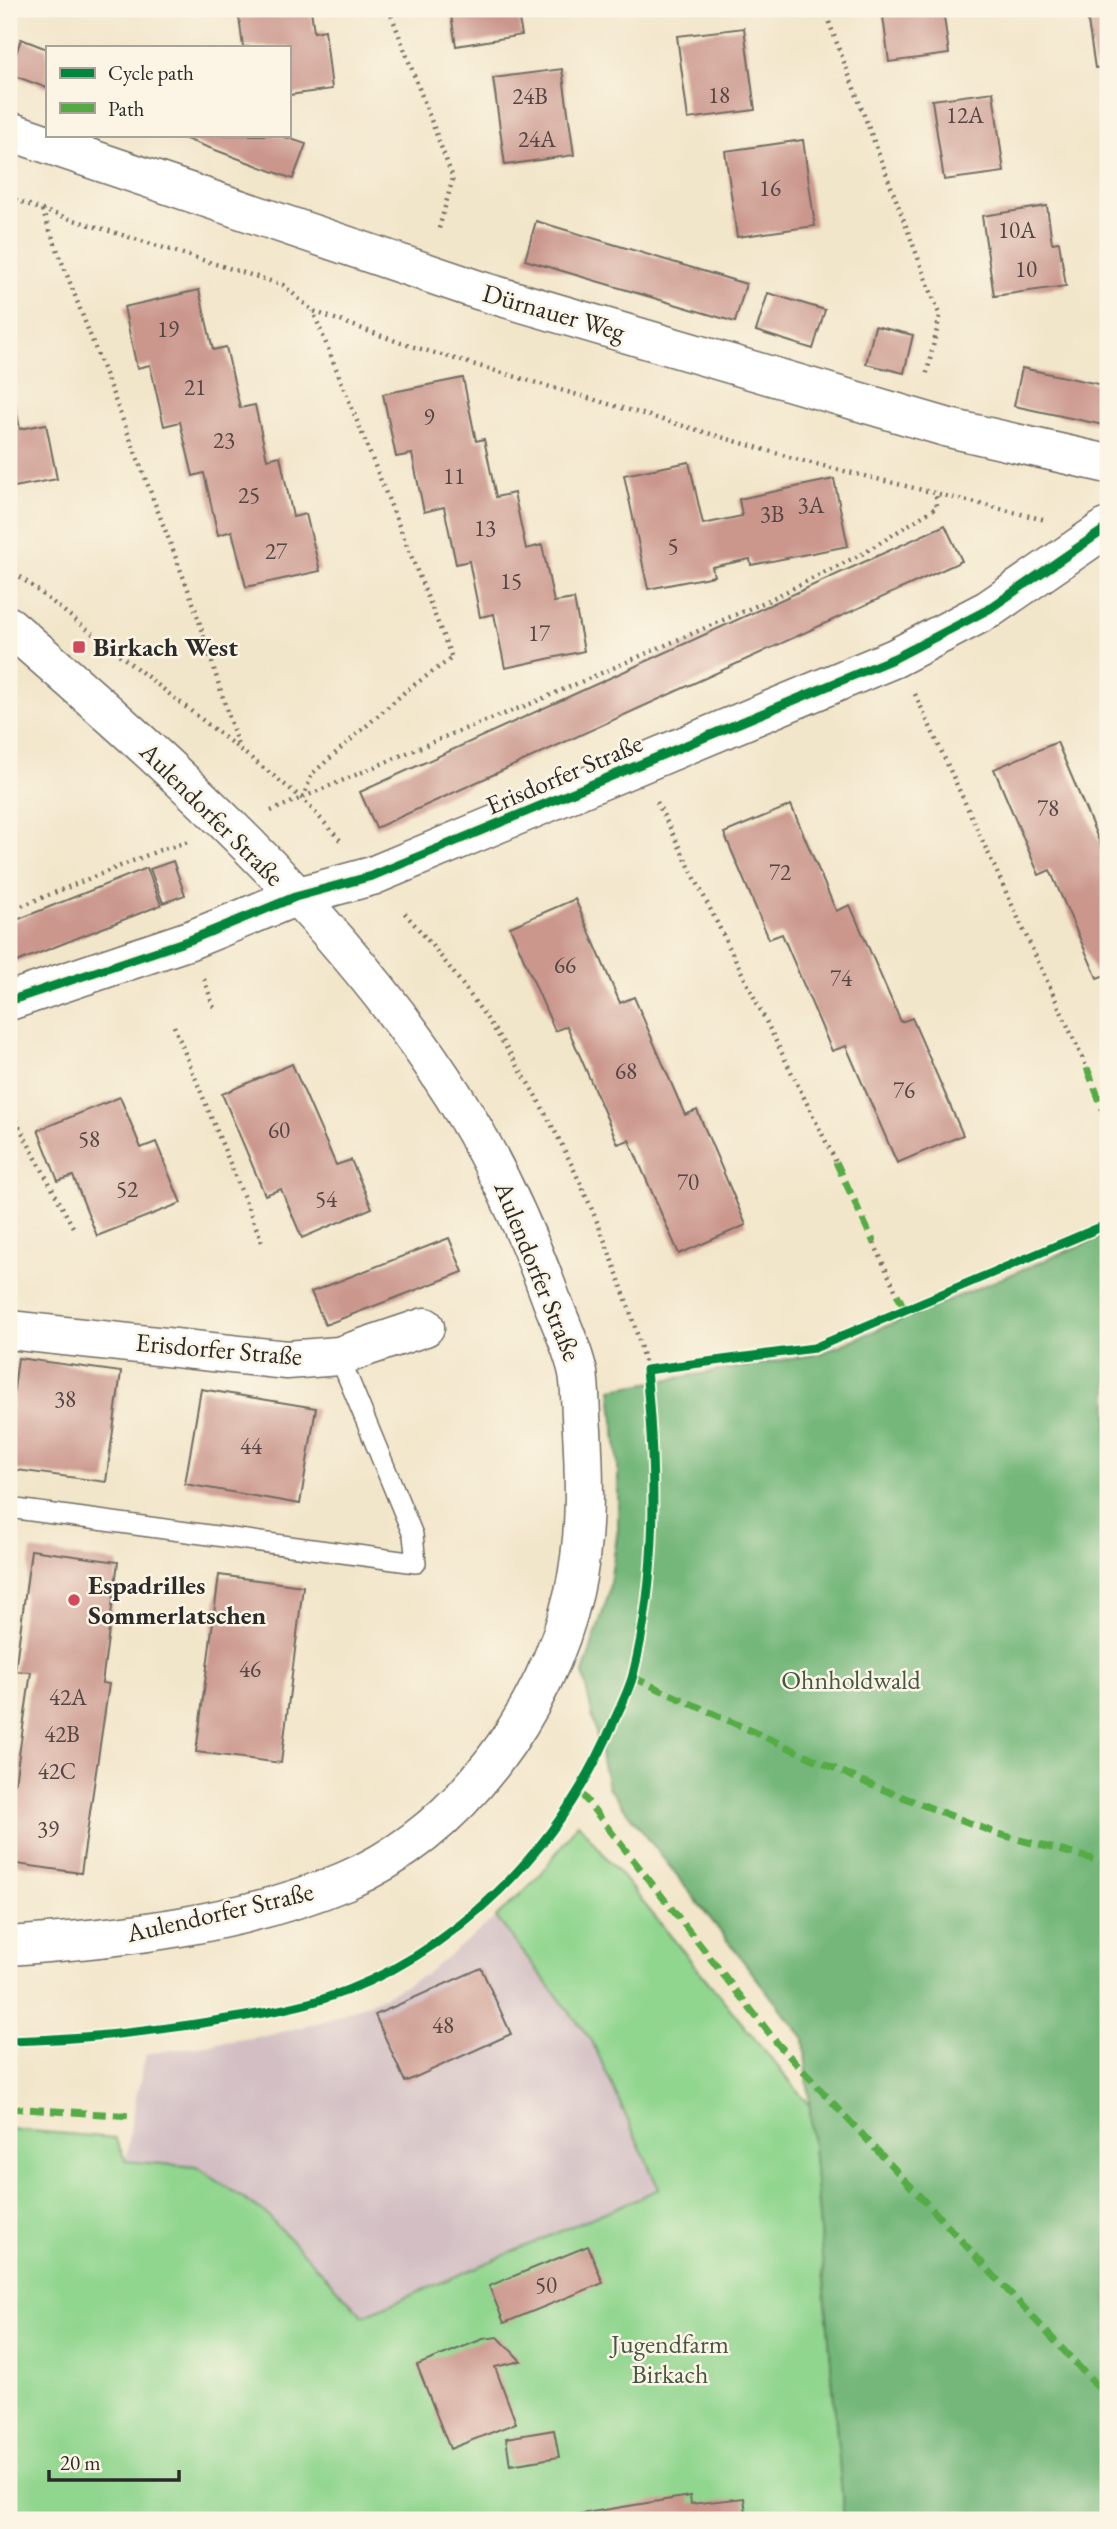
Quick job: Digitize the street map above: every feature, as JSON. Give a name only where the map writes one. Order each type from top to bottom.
[{"type":"street","name":"Dürnauer Weg","points":[[9,131],[478,290],[949,428],[1108,464]]},
{"type":"street","name":"Erisdorfer Straße","points":[[9,1001],[190,940],[295,897],[372,876],[895,658],[989,609],[1106,529]]},
{"type":"street","name":"Aulendorfer Straße","points":[[9,625],[232,827],[347,952],[452,1094],[498,1171],[532,1245],[578,1372],[584,1461],[583,1526],[573,1593],[548,1670],[527,1714],[452,1808],[402,1849],[346,1880],[269,1907],[101,1940],[9,1946]]},
{"type":"street","name":"Erisdorfer Straße","points":[[9,1330],[216,1350],[287,1360],[339,1356],[425,1327]]},
{"type":"lane","points":[[9,1508],[416,1563],[413,1535],[339,1356]]},
{"type":"path","points":[[389,9],[453,178],[438,235]]},
{"type":"path","points":[[824,9],[940,316],[924,386]]},
{"type":"path","points":[[9,197],[42,210],[283,285],[313,311],[404,344],[581,398],[936,496],[1106,529]]},
{"type":"path","points":[[42,210],[194,605],[240,750]]},
{"type":"path","points":[[303,799],[312,774],[407,690],[452,658],[313,311]]},
{"type":"path","points":[[9,911],[160,850],[232,827],[303,799],[767,601],[862,554],[937,507],[936,496]]},
{"type":"path","points":[[9,568],[303,799],[418,929],[515,1056],[564,1144],[598,1221],[627,1304],[646,1370],[654,1459],[654,1533],[645,1613],[632,1677],[601,1754],[580,1792],[540,1846],[487,1904],[424,1952],[376,1977],[323,1999],[267,2013],[144,2032],[90,2039],[9,2041]]},
{"type":"path","points":[[926,714],[1087,1068]]},
{"type":"path","points":[[670,824],[836,1162]]},
{"type":"path","points":[[174,1026],[262,1242]]},
{"type":"path","points":[[9,1108],[74,1229]]},
{"type":"path","points":[[646,1370],[814,1348],[1108,1224]]},
{"type":"path","points":[[874,1243],[897,1294]]},
{"type":"shaded area","points":[[496,1917],[592,2041],[660,2188],[363,2317],[266,2214],[197,2167],[126,2161],[132,2116],[146,2054],[270,2035],[325,2021],[379,1999],[426,1974]]},
{"type":"green space","name":"Ohnholdwald","points":[[1108,1234],[1108,2520],[844,2520],[804,2039],[608,1787],[583,1673],[608,1596],[618,1529],[618,1463],[611,1389],[819,1354]]},
{"type":"green space","name":"Jugendfarm Birkach","points":[[578,1823],[810,2106],[844,2520],[9,2520],[9,2129],[115,2138],[126,2161],[197,2167],[266,2214],[363,2316],[659,2189],[592,2041],[496,1917],[538,1878]]},
{"type":"building","points":[[238,9],[311,9],[314,32],[325,30],[332,89],[290,95],[290,46],[243,46]]},
{"type":"building","points":[[450,9],[517,9],[522,35],[456,46]]},
{"type":"building","points":[[882,9],[943,9],[949,54],[889,62]]},
{"type":"building","points":[[1086,9],[1108,9],[1108,86],[1104,67],[1095,68]]},
{"type":"building","points":[[744,28],[755,110],[688,119],[677,36]]},
{"type":"building","points":[[21,39],[46,49],[46,88],[9,74]]},
{"type":"building","points":[[562,69],[574,155],[505,165],[493,78]]},
{"type":"building","points":[[993,92],[1004,172],[944,180],[932,100]]},
{"type":"building","points":[[178,136],[282,136],[306,144],[293,179]]},
{"type":"building","points":[[803,140],[815,226],[737,237],[725,151]]},
{"type":"building","points":[[1047,206],[1052,243],[1059,242],[1066,286],[994,296],[982,216]]},
{"type":"building","points":[[536,221],[746,284],[735,322],[525,260]]},
{"type":"building","points":[[199,290],[213,350],[226,347],[240,408],[255,405],[267,459],[280,456],[293,517],[306,514],[320,571],[246,587],[232,531],[218,535],[204,473],[193,476],[180,422],[164,426],[150,365],[137,368],[124,307]]},
{"type":"building","points":[[768,293],[825,310],[813,349],[756,331]]},
{"type":"building","points":[[875,326],[913,335],[904,373],[866,364]]},
{"type":"building","points":[[1022,368],[1108,386],[1108,426],[1014,406]]},
{"type":"building","points":[[9,375],[20,429],[46,424],[57,479],[9,488]]},
{"type":"building","points":[[463,378],[476,441],[484,439],[496,497],[514,493],[526,549],[542,545],[554,602],[574,599],[584,651],[505,668],[494,614],[480,617],[469,561],[456,564],[444,507],[424,512],[412,454],[396,457],[383,394]]},
{"type":"building","points":[[689,462],[703,524],[742,516],[739,499],[834,479],[848,546],[751,565],[750,559],[712,567],[714,576],[648,589],[624,475]]},
{"type":"building","points":[[945,525],[962,561],[376,828],[360,792]]},
{"type":"building","points":[[1057,742],[1102,848],[1108,846],[1108,974],[1097,978],[1050,870],[1039,875],[994,769]]},
{"type":"building","points":[[791,805],[836,911],[850,905],[901,1022],[912,1018],[963,1135],[897,1163],[846,1046],[832,1051],[782,934],[769,939],[724,833]]},
{"type":"building","points":[[173,861],[185,895],[163,903],[150,869]]},
{"type":"building","points":[[147,868],[161,905],[9,965],[9,923]]},
{"type":"building","points":[[575,899],[620,1003],[634,997],[685,1115],[697,1110],[746,1225],[679,1254],[629,1140],[618,1144],[567,1026],[555,1031],[510,927]]},
{"type":"building","points":[[292,1064],[336,1165],[351,1160],[372,1208],[302,1238],[281,1189],[265,1195],[222,1094]]},
{"type":"building","points":[[120,1097],[141,1148],[156,1142],[181,1203],[97,1236],[73,1176],[58,1181],[38,1130]]},
{"type":"building","points":[[449,1238],[463,1272],[325,1325],[311,1292]]},
{"type":"building","points":[[18,1358],[121,1372],[106,1482],[9,1469],[9,1427]]},
{"type":"building","points":[[201,1389],[316,1408],[300,1504],[185,1484]]},
{"type":"building","points":[[31,1550],[118,1562],[102,1683],[109,1684],[81,1873],[9,1863],[9,1783],[15,1783],[31,1672],[15,1671]]},
{"type":"building","points":[[219,1575],[303,1586],[281,1763],[196,1752]]},
{"type":"building","points":[[481,1968],[511,2034],[405,2082],[375,2015]]},
{"type":"building","points":[[588,2246],[603,2283],[504,2323],[489,2286]]},
{"type":"building","points":[[498,2337],[521,2361],[495,2367],[516,2423],[450,2449],[417,2365],[483,2339]]},
{"type":"building","points":[[554,2430],[559,2457],[510,2465],[506,2438]]},
{"type":"building","points":[[690,2496],[691,2504],[744,2498],[747,2520],[562,2520],[561,2517]]},
{"type":"marked path","points":[[1087,1068],[1108,1122]]},
{"type":"marked path","points":[[836,1162],[874,1243]]},
{"type":"marked path","points":[[897,1294],[904,1308]]},
{"type":"marked path","points":[[632,1677],[869,1784],[998,1834],[1108,1863]]},
{"type":"marked path","points":[[580,1792],[777,2043],[1108,2398]]},
{"type":"marked path","points":[[9,2108],[132,2116]]},
{"type":"cycle path","points":[[9,1001],[190,940],[295,897],[372,876],[895,658],[989,609],[1108,527]]},
{"type":"cycle path","points":[[9,2041],[89,2037],[168,2028],[311,2003],[371,1980],[417,1955],[459,1926],[498,1892],[565,1812],[592,1768],[631,1681],[647,1599],[653,1523],[652,1447],[646,1370],[814,1348],[1108,1224]]},
{"type":"place","name":"Birkach West","points":[[79,647]]},
{"type":"place","name":"Espadrilles Sommerlatschen","points":[[74,1600]]}]
